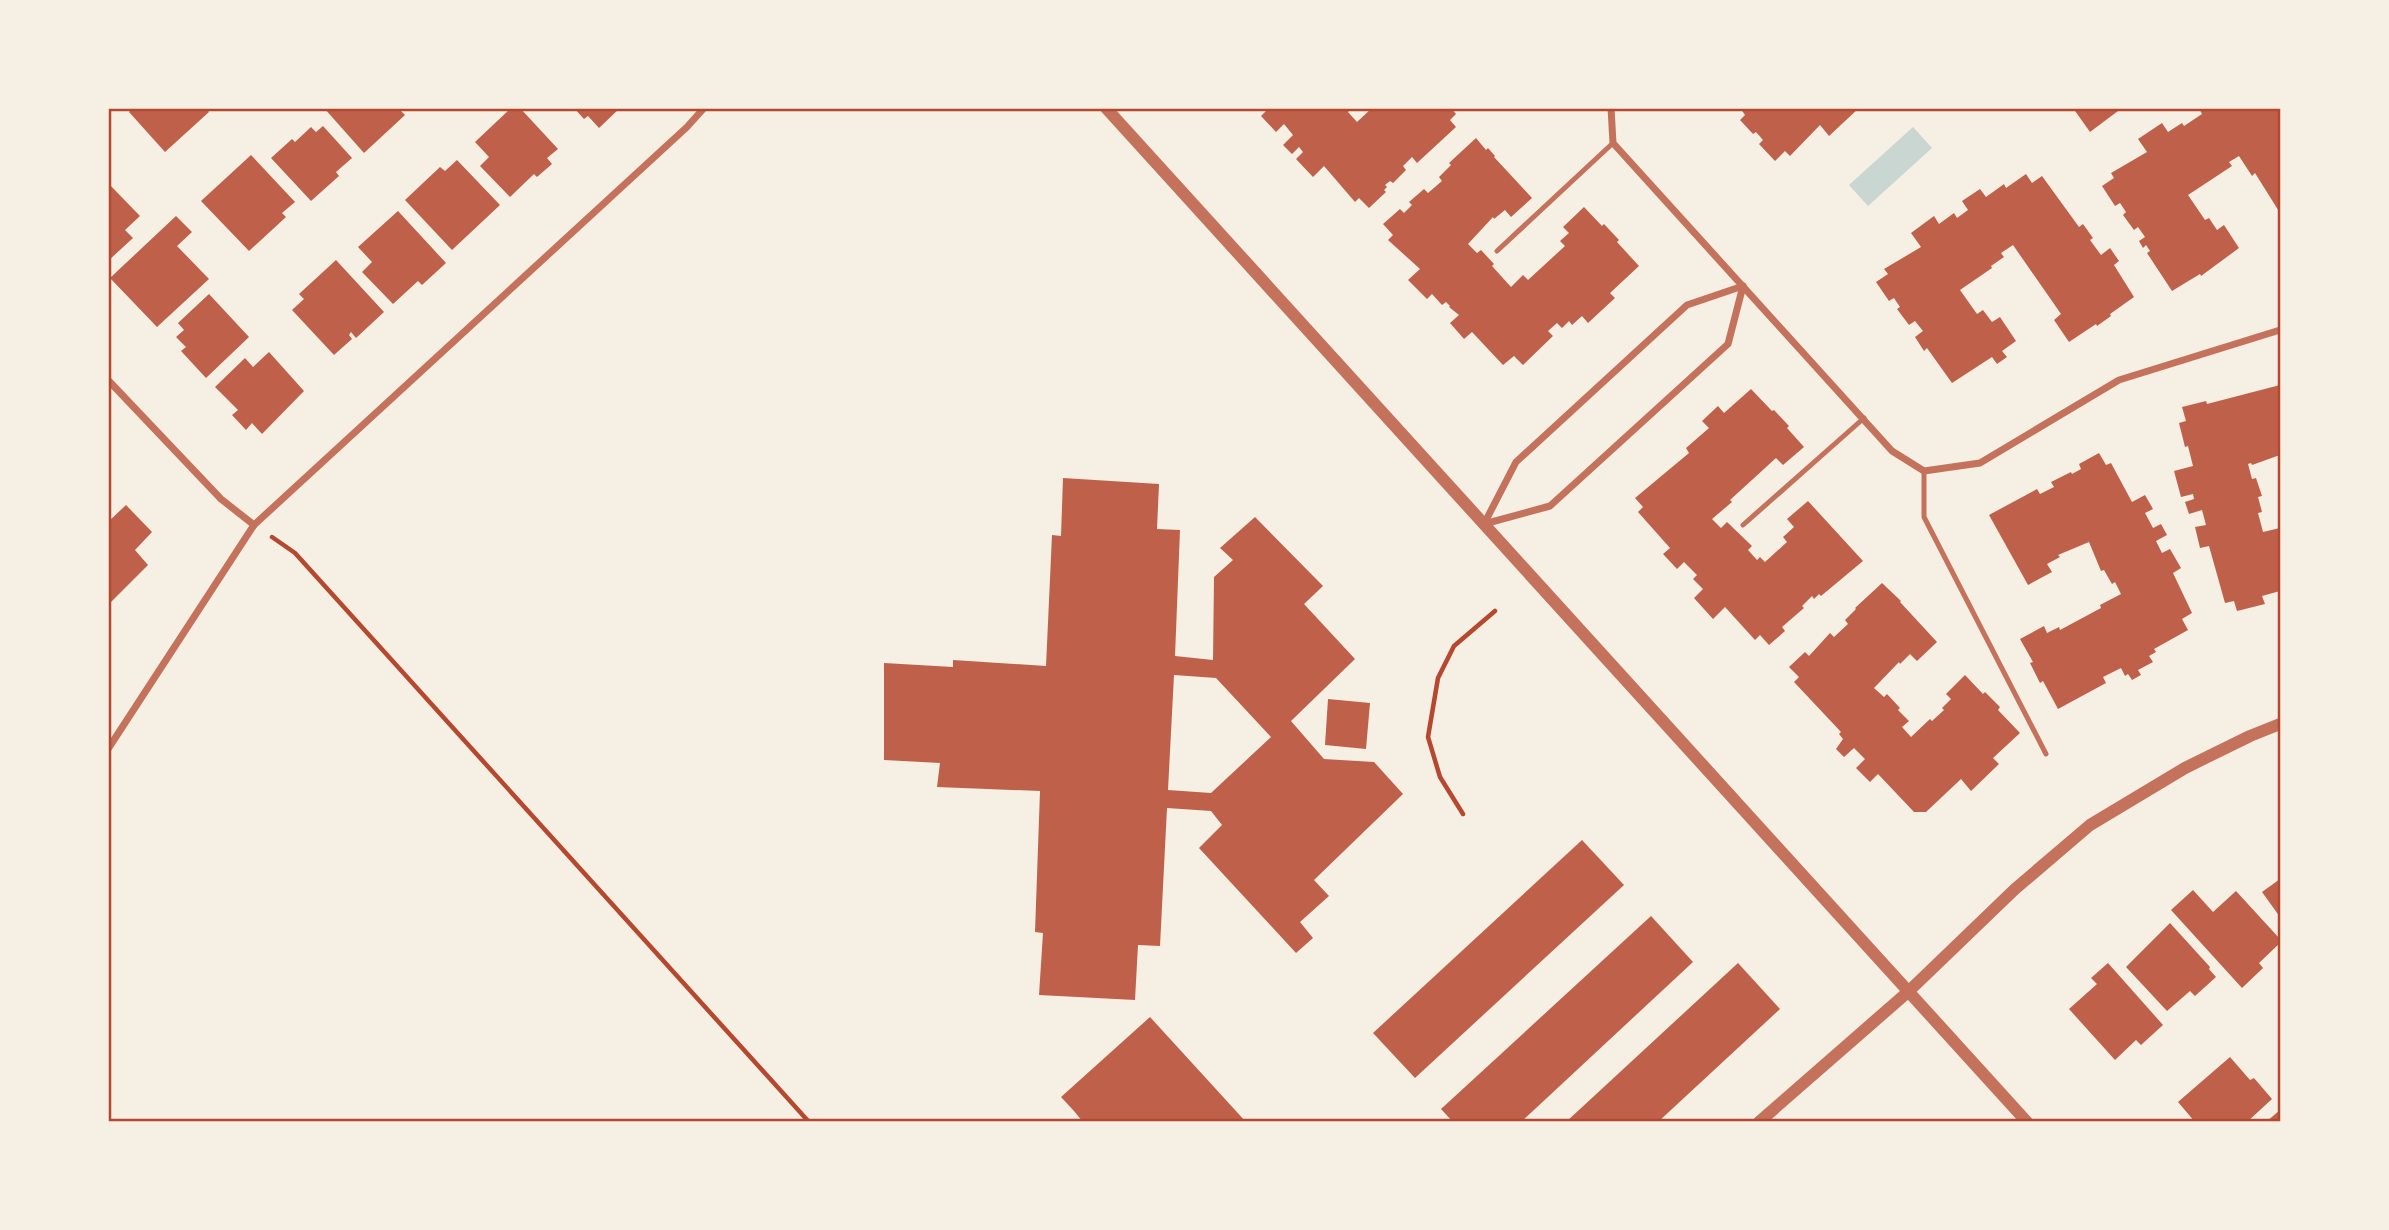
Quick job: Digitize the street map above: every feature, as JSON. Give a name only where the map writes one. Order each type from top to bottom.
[{"type":"street","points":[[108,749],[254,525],[677,137],[704,108]]},
{"type":"street","points":[[1106,108],[2026,1122]]},
{"type":"street","points":[[1611,108],[1613,144],[1892,451],[1924,471],[1980,463],[2119,380],[2280,330]]},
{"type":"street","points":[[1483,524],[1550,506],[1728,345],[1743,286]]},
{"type":"street","points":[[1483,524],[1516,462],[1687,305],[1743,286]]},
{"type":"street","points":[[108,380],[221,499],[254,525]]},
{"type":"street","points":[[1759,1122],[1909,990],[2015,889],[2090,825],[2185,768],[2280,724]]},
{"type":"lane","points":[[1547,108],[1594,108]]},
{"type":"lane","points":[[1497,251],[1613,144]]},
{"type":"lane","points":[[1743,525],[1864,418]]},
{"type":"lane","points":[[1924,471],[1924,517],[2046,754]]},
{"type":"path","points":[[254,525],[295,553],[808,1122]]},
{"type":"path","points":[[1463,814],[1440,777],[1428,737],[1438,678],[1454,646],[1495,611]]},
{"type":"shaded area","points":[[1913,127],[1932,148],[1868,206],[1849,185]]},
{"type":"building","points":[[133,108],[206,108],[209,112],[165,152],[129,112]]},
{"type":"building","points":[[324,108],[398,108],[405,115],[364,153]]},
{"type":"building","points":[[511,108],[520,108],[558,149],[547,158],[552,164],[537,177],[534,174],[510,197],[480,166],[489,157],[475,142]]},
{"type":"building","points":[[574,108],[620,108],[599,128],[588,116],[584,119]]},
{"type":"building","points":[[1269,108],[1351,108],[1348,112],[1357,122],[1372,108],[1451,108],[1456,114],[1450,120],[1456,127],[1417,163],[1412,157],[1403,166],[1406,170],[1393,183],[1390,181],[1385,185],[1386,192],[1369,208],[1359,198],[1355,202],[1324,166],[1313,177],[1296,159],[1303,152],[1299,147],[1292,154],[1283,145],[1293,135],[1284,124],[1276,132],[1261,116]]},
{"type":"building","points":[[1740,108],[1859,108],[1829,136],[1820,125],[1790,156],[1785,151],[1775,161],[1759,144],[1763,140],[1740,120],[1745,115]]},
{"type":"building","points":[[2073,108],[2122,108],[2090,132]]},
{"type":"building","points":[[2199,108],[2280,108],[2280,213],[2255,173],[2252,176],[2239,156],[2229,162],[2232,166],[2188,195],[2205,220],[2209,218],[2217,230],[2224,225],[2239,248],[2201,276],[2200,274],[2172,291],[2147,253],[2150,251],[2146,245],[2143,248],[2139,241],[2145,237],[2138,227],[2134,230],[2123,215],[2126,212],[2120,203],[2115,206],[2102,186],[2114,178],[2111,173],[2147,152],[2138,139],[2162,123],[2168,132],[2182,123],[2184,126],[2202,114]]},
{"type":"building","points":[[323,126],[352,158],[336,172],[339,176],[311,201],[271,158],[292,139],[295,142],[311,127],[316,132]]},
{"type":"building","points":[[1476,138],[1532,198],[1511,217],[1505,210],[1494,219],[1493,217],[1468,244],[1477,253],[1481,250],[1511,287],[1523,275],[1528,280],[1565,246],[1560,241],[1569,233],[1563,227],[1584,207],[1619,240],[1617,242],[1639,266],[1610,293],[1615,298],[1588,323],[1582,316],[1572,325],[1569,321],[1562,328],[1557,323],[1548,331],[1553,336],[1523,365],[1514,356],[1503,365],[1472,332],[1464,339],[1450,323],[1459,315],[1446,302],[1442,305],[1432,294],[1427,299],[1408,280],[1420,269],[1388,240],[1393,235],[1383,224],[1400,209],[1404,213],[1412,205],[1409,202],[1424,189],[1428,193],[1442,181],[1439,177],[1451,165],[1449,163]]},
{"type":"building","points":[[251,155],[295,202],[282,213],[286,217],[249,251],[201,201]]},
{"type":"building","points":[[457,160],[500,205],[452,250],[405,200],[440,167],[445,171]]},
{"type":"building","points":[[2026,174],[2032,183],[2042,176],[2079,227],[2083,224],[2101,255],[2110,248],[2119,261],[2114,265],[2134,297],[2097,326],[2096,324],[2069,342],[2054,320],[2061,314],[2013,245],[2001,253],[2004,257],[1991,266],[1992,268],[1960,290],[1977,314],[1983,310],[1992,322],[2000,317],[2016,341],[2002,351],[2007,357],[1997,364],[1992,357],[1952,383],[1927,348],[1924,351],[1915,337],[1923,331],[1915,321],[1909,325],[1897,309],[1900,307],[1894,298],[1889,301],[1876,282],[1888,274],[1884,269],[1921,247],[1911,233],[1934,216],[1939,224],[1954,213],[1957,218],[1968,210],[1962,201],[1980,189],[1986,197],[2004,184],[2006,188]]},
{"type":"building","points":[[108,183],[140,216],[125,230],[133,238],[108,261]]},
{"type":"building","points":[[398,211],[446,263],[422,285],[418,281],[393,304],[362,272],[372,262],[358,247]]},
{"type":"building","points":[[176,216],[192,232],[177,246],[209,279],[157,327],[110,278]]},
{"type":"building","points":[[336,260],[384,312],[356,338],[351,332],[349,335],[352,339],[334,355],[292,310],[304,299],[299,294]]},
{"type":"building","points":[[209,294],[249,337],[206,378],[181,351],[186,347],[176,337],[184,330],[178,323]]},
{"type":"building","points":[[269,352],[304,391],[262,434],[252,423],[246,430],[232,415],[238,410],[215,387],[245,358],[253,367]]},
{"type":"building","points":[[2280,385],[2280,455],[2248,464],[2252,479],[2256,478],[2262,496],[2258,497],[2262,512],[2258,513],[2263,532],[2280,528],[2280,591],[2262,596],[2265,604],[2237,611],[2234,601],[2225,603],[2209,546],[2200,548],[2195,527],[2206,525],[2202,510],[2189,514],[2185,502],[2194,499],[2193,494],[2181,497],[2174,471],[2193,466],[2179,423],[2186,421],[2182,407],[2206,401],[2207,404]]},
{"type":"building","points":[[1751,389],[1789,426],[1787,428],[1804,447],[1783,465],[1776,458],[1712,519],[1721,528],[1727,522],[1752,546],[1748,550],[1757,560],[1760,557],[1765,562],[1787,542],[1783,537],[1794,527],[1787,519],[1808,501],[1863,561],[1821,596],[1819,594],[1814,599],[1812,596],[1802,606],[1804,608],[1782,627],[1785,631],[1769,645],[1760,635],[1755,640],[1725,607],[1713,619],[1694,598],[1703,589],[1693,579],[1697,575],[1684,562],[1677,569],[1663,554],[1670,548],[1638,512],[1643,507],[1635,498],[1689,453],[1686,448],[1709,428],[1702,421],[1718,406],[1724,413]]},
{"type":"building","points":[[2099,453],[2106,465],[2111,463],[2132,502],[2145,495],[2153,509],[2145,513],[2153,528],[2161,524],[2167,535],[2156,541],[2162,553],[2170,549],[2181,568],[2173,573],[2192,613],[2182,619],[2188,630],[2154,649],[2156,652],[2149,656],[2153,662],[2138,670],[2141,675],[2132,680],[2128,674],[2125,676],[2121,668],[2103,677],[2106,683],[2058,709],[2043,681],[2040,683],[2030,663],[2033,662],[2020,639],[2044,626],[2047,633],[2059,627],[2060,630],[2121,594],[2115,582],[2112,584],[2104,570],[2101,571],[2089,542],[2058,555],[2060,557],[2047,564],[2052,572],[2028,585],[1989,515],[2037,489],[2040,494],[2054,487],[2051,482],[2081,469],[2079,464]]},
{"type":"building","points":[[1063,478],[1159,484],[1157,529],[1180,530],[1175,656],[1213,660],[1214,577],[1233,560],[1220,548],[1255,517],[1323,586],[1304,604],[1355,659],[1291,721],[1324,759],[1374,762],[1403,794],[1314,880],[1329,896],[1300,922],[1313,938],[1296,953],[1199,848],[1222,825],[1211,811],[1167,808],[1160,946],[1138,945],[1135,1000],[1039,995],[1043,933],[1035,932],[1040,791],[937,787],[940,763],[884,760],[884,663],[953,667],[953,660],[1046,666],[1052,535],[1061,536]],"holes":[[[1174,675],[1216,678],[1271,737],[1211,793],[1168,790]]]},
{"type":"building","points":[[126,505],[152,532],[135,550],[148,565],[108,605],[108,522]]},
{"type":"building","points":[[1882,583],[1937,642],[1917,661],[1910,654],[1900,664],[1899,662],[1874,688],[1884,697],[1887,694],[1900,708],[1898,710],[1909,721],[1902,727],[1911,737],[1944,710],[1942,708],[1951,699],[1946,694],[1965,675],[2000,707],[1998,710],[2020,733],[1993,758],[1999,764],[1971,791],[1961,779],[1926,812],[1914,812],[1878,774],[1870,782],[1856,768],[1865,759],[1854,748],[1844,757],[1836,749],[1843,739],[1839,734],[1841,732],[1794,682],[1799,677],[1789,667],[1805,652],[1809,656],[1830,633],[1834,637],[1848,624],[1845,620],[1855,608]]},
{"type":"building","points":[[1328,699],[1370,703],[1366,749],[1325,745]]},
{"type":"building","points":[[1582,840],[1624,885],[1415,1078],[1373,1033]]},
{"type":"building","points":[[2280,879],[2280,917],[2262,892]]},
{"type":"building","points":[[2193,890],[2213,912],[2236,891],[2280,939],[2280,943],[2259,963],[2263,968],[2242,988],[2171,910]]},
{"type":"building","points":[[1651,916],[1693,962],[1521,1122],[1453,1122],[1441,1109]]},
{"type":"building","points":[[2170,923],[2216,977],[2195,996],[2190,991],[2167,1011],[2126,967]]},
{"type":"building","points":[[1738,963],[1780,1009],[1658,1122],[1566,1122]]},
{"type":"building","points":[[2108,963],[2163,1025],[2141,1045],[2136,1040],[2115,1060],[2069,1009],[2097,984],[2091,978]]},
{"type":"building","points":[[1150,1017],[1246,1122],[1083,1122],[1061,1097]]},
{"type":"building","points":[[2230,1057],[2250,1080],[2254,1078],[2272,1099],[2247,1122],[2195,1122],[2178,1102]]},
{"type":"building","points":[[2280,1110],[2280,1122],[2266,1122]]}]
